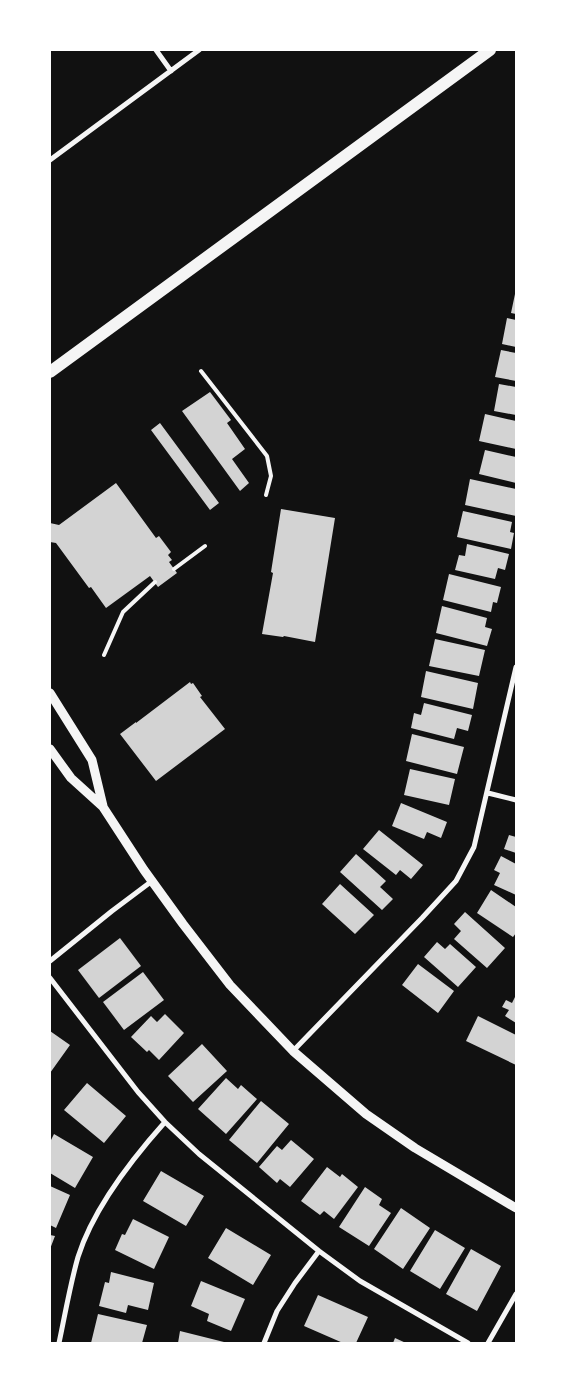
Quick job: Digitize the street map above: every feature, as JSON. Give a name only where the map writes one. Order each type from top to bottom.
[{"type":"main road","points":[[50,372],[490,50]]},
{"type":"street","points":[[156,50],[171,71]]},
{"type":"street","points":[[50,160],[199,50]]},
{"type":"street","points":[[293,1051],[456,881],[474,847],[516,667]]},
{"type":"street","points":[[50,694],[92,760],[103,807]]},
{"type":"street","points":[[50,749],[71,778],[103,807],[152,881],[230,986],[293,1051],[366,1114],[415,1148],[516,1208]]},
{"type":"street","points":[[488,793],[516,800]]},
{"type":"street","points":[[50,961],[152,881]]},
{"type":"street","points":[[50,978],[138,1092],[165,1122],[199,1154],[319,1251],[360,1280],[468,1343]]},
{"type":"street","points":[[58,1343],[78,1256],[96,1215],[141,1149],[165,1122]]},
{"type":"street","points":[[264,1343],[277,1311],[319,1251]]},
{"type":"street","points":[[488,1343],[516,1294]]},
{"type":"lane","points":[[201,371],[267,456],[271,476],[266,495]]},
{"type":"lane","points":[[174,569],[205,546]]},
{"type":"lane","points":[[104,655],[123,612],[155,582]]},
{"type":"building","points":[[516,294],[516,314],[511,313]]},
{"type":"building","points":[[507,318],[516,320],[516,347],[502,344]]},
{"type":"building","points":[[501,350],[516,353],[516,381],[495,377]]},
{"type":"building","points":[[499,384],[516,387],[516,415],[494,411]]},
{"type":"building","points":[[210,392],[231,420],[227,423],[245,449],[232,459],[249,483],[240,491],[182,411]]},
{"type":"building","points":[[485,414],[516,421],[516,449],[479,441]]},
{"type":"building","points":[[160,423],[219,503],[210,510],[151,430]]},
{"type":"building","points":[[485,450],[516,457],[516,483],[479,474]]},
{"type":"building","points":[[470,479],[516,489],[516,516],[465,505]]},
{"type":"building","points":[[116,483],[156,538],[159,536],[171,552],[168,555],[172,560],[169,562],[177,573],[158,587],[150,576],[106,608],[56,543],[50,542],[50,523],[59,525]]},
{"type":"building","points":[[281,509],[335,518],[315,642],[262,634],[273,573],[271,572]]},
{"type":"building","points":[[463,511],[512,522],[510,532],[514,533],[511,549],[457,537]]},
{"type":"building","points":[[467,544],[509,554],[505,570],[498,568],[495,579],[455,570],[459,555],[465,556]]},
{"type":"building","points":[[449,574],[501,587],[497,603],[493,602],[491,612],[443,600]]},
{"type":"building","points":[[442,606],[487,618],[485,627],[492,629],[487,646],[436,633]]},
{"type":"building","points":[[435,639],[485,650],[479,676],[429,666]]},
{"type":"building","points":[[426,671],[478,683],[473,709],[421,697]]},
{"type":"building","points":[[190,682],[191,684],[193,683],[202,696],[200,697],[225,729],[156,781],[120,734]]},
{"type":"building","points":[[424,703],[472,715],[468,731],[457,728],[454,739],[411,728],[414,713],[421,715]]},
{"type":"building","points":[[412,734],[464,747],[457,774],[406,761]]},
{"type":"building","points":[[410,769],[455,779],[449,805],[404,795]]},
{"type":"building","points":[[401,803],[447,822],[441,838],[427,832],[424,839],[392,826]]},
{"type":"building","points":[[379,830],[423,865],[411,879],[400,870],[396,875],[363,849]]},
{"type":"building","points":[[509,835],[516,837],[516,853],[504,849]]},
{"type":"building","points":[[356,854],[386,881],[380,887],[393,899],[382,910],[340,872]]},
{"type":"building","points":[[501,856],[516,864],[516,895],[494,885],[500,873],[494,870]]},
{"type":"building","points":[[340,884],[374,915],[355,934],[322,904]]},
{"type":"building","points":[[491,890],[516,907],[516,933],[513,937],[477,913]]},
{"type":"building","points":[[465,912],[505,948],[487,968],[454,939],[461,931],[454,924]]},
{"type":"building","points":[[120,938],[141,966],[99,998],[78,970]]},
{"type":"building","points":[[437,942],[445,949],[450,944],[476,967],[458,987],[424,957]]},
{"type":"building","points":[[418,964],[454,991],[438,1013],[402,985]]},
{"type":"building","points":[[143,972],[164,1000],[124,1030],[103,1002]]},
{"type":"building","points":[[516,995],[516,1023],[505,1016],[509,1010],[502,1007],[506,1000],[512,1003]]},
{"type":"building","points":[[165,1014],[184,1033],[159,1060],[131,1037],[151,1016],[157,1022]]},
{"type":"building","points":[[478,1016],[516,1035],[516,1065],[466,1041]]},
{"type":"building","points":[[50,1031],[70,1045],[50,1073]]},
{"type":"building","points":[[202,1044],[227,1071],[193,1102],[168,1076]]},
{"type":"building","points":[[226,1078],[238,1089],[241,1085],[257,1099],[226,1134],[198,1109]]},
{"type":"building","points":[[87,1083],[126,1116],[104,1143],[64,1110]]},
{"type":"building","points":[[261,1101],[289,1124],[257,1163],[229,1140]]},
{"type":"building","points":[[54,1134],[93,1157],[75,1188],[50,1173],[50,1142]]},
{"type":"building","points":[[291,1140],[314,1159],[290,1187],[280,1179],[277,1183],[259,1167],[277,1146],[282,1150]]},
{"type":"building","points":[[327,1167],[340,1177],[342,1174],[358,1187],[334,1219],[324,1211],[320,1215],[301,1201]]},
{"type":"building","points":[[161,1171],[204,1196],[186,1226],[143,1201]]},
{"type":"building","points":[[50,1186],[70,1195],[56,1228],[50,1225]]},
{"type":"building","points":[[365,1187],[382,1199],[379,1205],[391,1213],[369,1246],[339,1227]]},
{"type":"building","points":[[401,1208],[430,1228],[403,1269],[374,1249]]},
{"type":"building","points":[[133,1219],[169,1237],[154,1269],[115,1250],[122,1234],[125,1235]]},
{"type":"building","points":[[226,1228],[271,1255],[253,1285],[208,1258]]},
{"type":"building","points":[[435,1230],[465,1248],[440,1289],[410,1271]]},
{"type":"building","points":[[50,1235],[55,1236],[50,1249]]},
{"type":"building","points":[[471,1249],[501,1266],[477,1311],[446,1294]]},
{"type":"building","points":[[111,1272],[154,1283],[148,1310],[128,1305],[126,1313],[99,1306],[105,1282],[109,1283]]},
{"type":"building","points":[[201,1281],[245,1299],[231,1331],[207,1321],[209,1314],[191,1306]]},
{"type":"building","points":[[318,1295],[368,1317],[356,1343],[343,1343],[304,1326]]},
{"type":"building","points":[[98,1314],[147,1325],[142,1343],[91,1343]]},
{"type":"building","points":[[180,1331],[224,1342],[224,1343],[178,1343]]},
{"type":"building","points":[[395,1338],[406,1343],[393,1343]]}]
